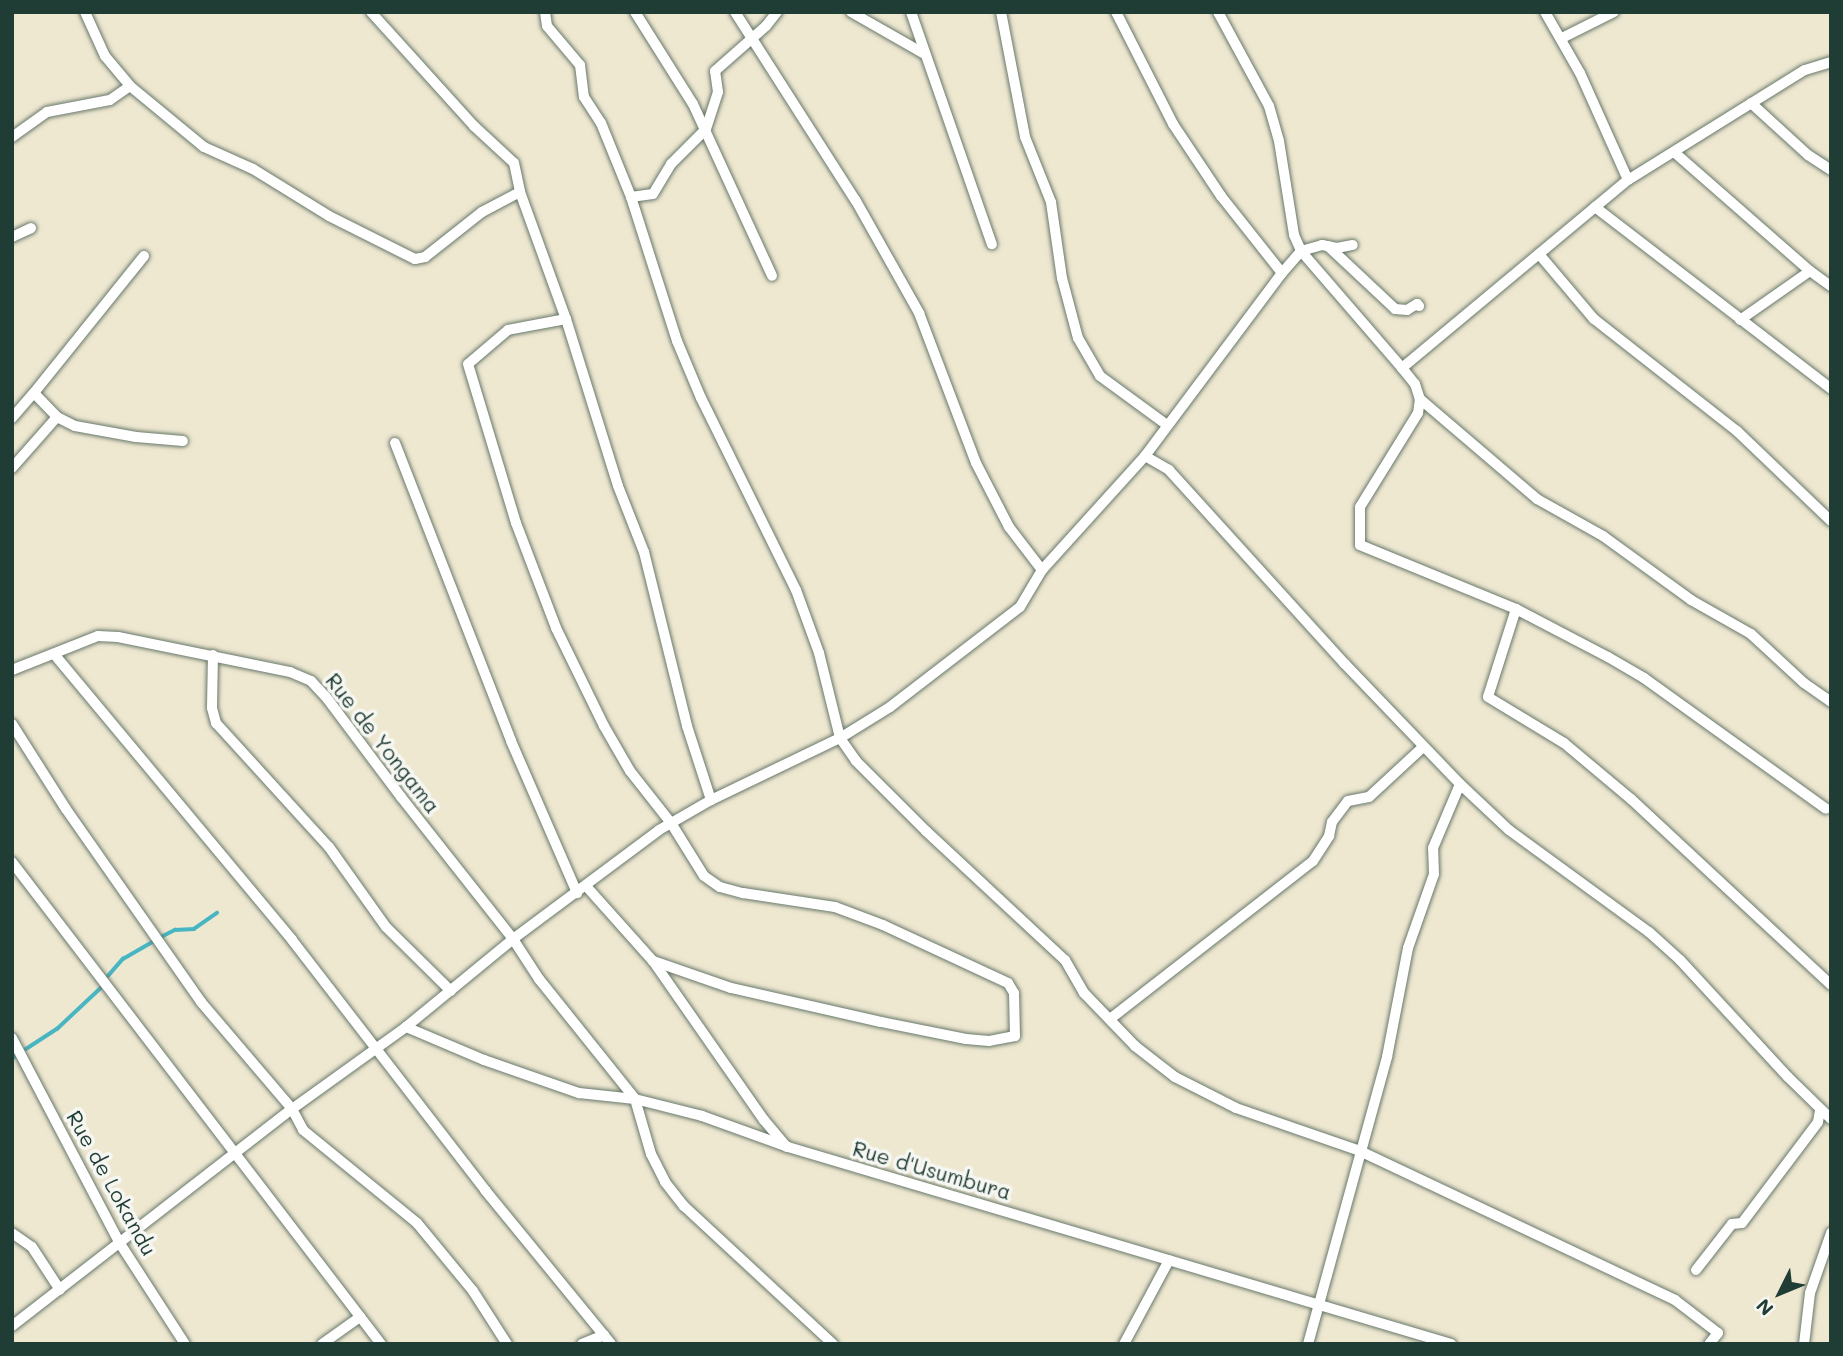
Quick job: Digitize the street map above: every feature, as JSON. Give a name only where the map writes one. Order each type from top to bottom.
[{"type":"street","points":[[85,12],[105,56],[130,86],[204,147],[253,169],[330,216],[415,259],[425,257],[482,212],[520,192]]},
{"type":"street","points":[[371,12],[474,126],[513,163],[520,192],[566,319],[618,486],[644,552],[687,726],[711,800]]},
{"type":"street","points":[[545,12],[547,26],[580,65],[584,97],[601,123],[631,197],[682,352],[796,590],[819,653],[840,738],[856,761],[926,831],[1065,960],[1084,993],[1135,1046],[1175,1077],[1236,1108],[1360,1151],[1675,1300],[1717,1333],[1709,1344]]},
{"type":"street","points":[[635,12],[674,69],[706,129],[772,276]]},
{"type":"street","points":[[734,12],[856,201],[919,313],[976,463],[1009,527],[1042,570]]},
{"type":"street","points":[[631,197],[653,194],[671,164],[706,129],[718,92],[715,71],[752,39],[777,12]]},
{"type":"street","points":[[850,12],[923,52]]},
{"type":"street","points":[[911,12],[992,244]]},
{"type":"street","points":[[1001,12],[1025,137],[1051,202],[1062,278],[1078,338],[1100,376],[1167,425]]},
{"type":"street","points":[[1116,12],[1173,124],[1222,197],[1282,272]]},
{"type":"street","points":[[1218,12],[1269,106],[1279,141],[1294,235],[1301,251],[1415,384],[1420,399],[1418,413],[1360,507],[1360,545],[1516,610],[1644,678],[1826,809]]},
{"type":"street","points":[[1545,12],[1562,38],[1628,180]]},
{"type":"street","points":[[1562,38],[1614,12]]},
{"type":"street","points":[[1402,368],[1628,180],[1805,70],[1831,62]]},
{"type":"street","points":[[12,137],[47,112],[110,100],[130,86]]},
{"type":"street","points":[[1751,103],[1808,155],[1831,170]]},
{"type":"street","points":[[1674,152],[1810,271],[1831,286]]},
{"type":"street","points":[[1595,207],[1831,389]]},
{"type":"street","points":[[12,237],[31,228]]},
{"type":"street","points":[[12,1326],[292,1109],[406,1027],[513,939],[671,824],[711,800],[840,738],[890,707],[1020,607],[1042,570],[1145,456],[1282,272],[1301,251],[1353,245]]},
{"type":"street","points":[[1328,246],[1395,309],[1407,310],[1417,304],[1419,306]]},
{"type":"street","points":[[1539,254],[1594,319],[1737,431],[1831,521]]},
{"type":"street","points":[[12,418],[144,256]]},
{"type":"street","points":[[1740,320],[1810,271]]},
{"type":"street","points":[[566,319],[508,330],[468,364],[472,387],[516,523],[556,628],[604,726],[630,771],[671,824],[704,876],[720,887],[835,907],[883,925],[1008,983],[1014,993],[1015,1036],[989,1041],[966,1040],[731,988],[653,961]]},
{"type":"street","points":[[34,393],[57,417],[75,426],[93,426],[114,434],[183,441]]},
{"type":"street","points":[[1420,399],[1537,499],[1603,536],[1691,600],[1752,634],[1804,683],[1831,702]]},
{"type":"street","points":[[12,468],[57,417]]},
{"type":"street","points":[[395,443],[511,741],[581,890],[653,961],[764,1120],[788,1147]]},
{"type":"street","points":[[1145,456],[1169,470],[1460,784],[1509,830],[1649,932],[1680,960],[1820,1111],[1831,1119]]},
{"type":"street","points":[[1516,610],[1488,697],[1564,743],[1631,799],[1831,985]]},
{"type":"street","name":"Rue de Yongama","points":[[12,670],[97,636],[118,637],[290,671],[311,681],[327,697],[401,797],[513,939],[539,978],[635,1099]]},
{"type":"street","points":[[54,654],[377,1047],[485,1190],[607,1340]]},
{"type":"street","points":[[213,655],[212,708],[216,723],[329,847],[386,928],[451,991]]},
{"type":"street","points":[[12,724],[66,809],[201,1002],[292,1109],[303,1129],[330,1155],[417,1223],[474,1291],[507,1344]]},
{"type":"street","points":[[1110,1019],[1313,861],[1329,836],[1332,822],[1348,801],[1368,797],[1423,747]]},
{"type":"street","points":[[1308,1344],[1321,1306],[1387,1057],[1408,948],[1434,874],[1433,848],[1460,784]]},
{"type":"street","points":[[12,862],[381,1344]]},
{"type":"street","name":"Rue d'Usumbura","points":[[406,1027],[484,1060],[579,1093],[635,1099],[702,1116],[788,1147],[1451,1344]]},
{"type":"street","name":"Rue de Lokandu","points":[[12,1038],[119,1242],[186,1344]]},
{"type":"street","points":[[635,1099],[651,1154],[665,1182],[684,1206],[833,1344]]},
{"type":"street","points":[[1696,1270],[1732,1224],[1742,1223],[1818,1122],[1820,1111]]},
{"type":"street","points":[[12,1233],[32,1247],[60,1290]]},
{"type":"street","points":[[1804,1344],[1810,1293],[1831,1233]]},
{"type":"street","points":[[1124,1344],[1169,1260]]},
{"type":"street","points":[[322,1344],[360,1317]]},
{"type":"street","points":[[582,1344],[607,1340]]},
{"type":"waterway","points":[[161,937],[175,930],[194,929],[217,913]]},
{"type":"waterway","points":[[108,976],[123,959],[154,941]]},
{"type":"waterway","points":[[26,1049],[57,1029],[103,986]]},
{"type":"waterway","points":[[12,1059],[18,1054]]}]
